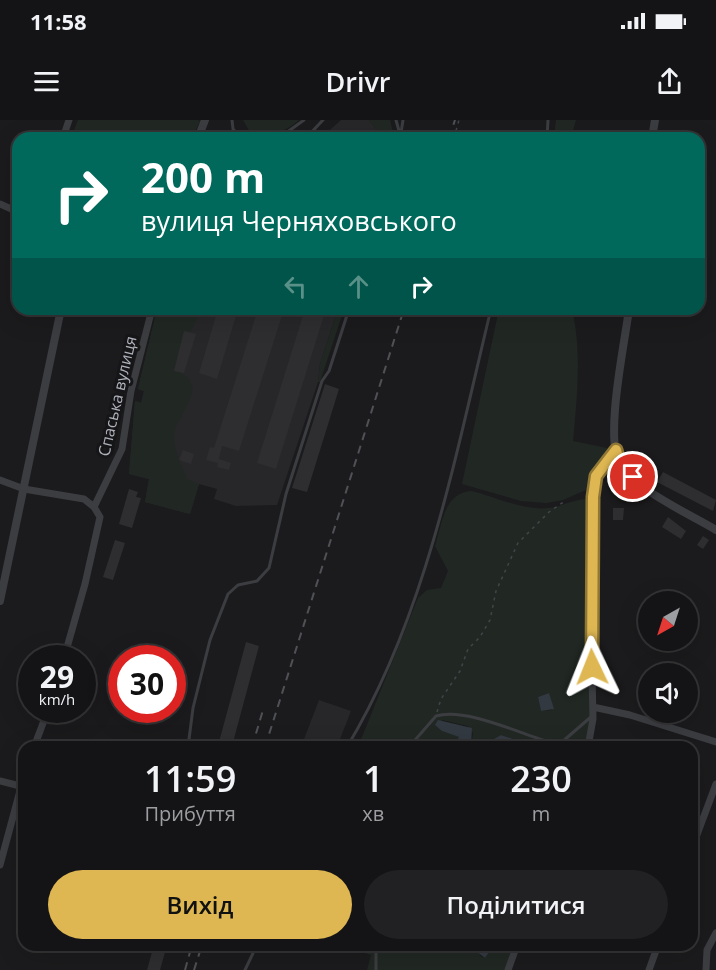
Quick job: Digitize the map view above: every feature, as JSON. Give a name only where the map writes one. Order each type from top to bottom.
[{"type":"street","points":[[0,602],[60,315]]},
{"type":"street","name":"Спаська вулиця","points":[[68,645],[85,584],[100,517],[94,507],[122,449],[131,391],[150,315]]},
{"type":"street","points":[[628,315],[613,434],[620,465],[647,490],[716,530]]},
{"type":"street","points":[[589,741],[593,715],[591,627],[593,497],[596,476],[616,450]]},
{"type":"street","points":[[0,480],[24,489],[84,499],[94,507]]},
{"type":"street","points":[[593,707],[630,715],[716,742]]},
{"type":"street","points":[[36,741],[43,723]]},
{"type":"street","points":[[0,781],[18,786]]},
{"type":"street","points":[[698,832],[716,784]]},
{"type":"street","points":[[0,866],[18,794]]},
{"type":"street","points":[[706,970],[707,950],[716,933]]},
{"type":"street","points":[[508,970],[515,951]]},
{"type":"street","points":[[649,970],[656,951]]},
{"type":"lane","points":[[287,132],[304,120]]},
{"type":"lane","points":[[312,132],[324,120]]},
{"type":"lane","points":[[189,741],[193,708],[210,640],[228,594],[238,585],[257,581],[269,568],[290,483],[322,381],[329,371],[347,315]]},
{"type":"lane","points":[[350,741],[368,711],[411,608],[448,486],[489,315]]},
{"type":"lane","points":[[563,741],[593,715]]},
{"type":"lane","points":[[414,741],[436,716],[465,716],[546,741]]},
{"type":"lane","points":[[245,970],[254,951]]},
{"type":"lane","points":[[375,951],[376,970]]},
{"type":"path","points":[[436,716],[437,706],[460,671],[468,649],[480,637],[490,620],[496,591],[510,555],[528,531],[565,501]]},
{"type":"shaded area","points":[[78,120],[200,121],[195,132],[73,132]]},
{"type":"shaded area","points":[[243,120],[299,120],[280,132],[250,132]]},
{"type":"shaded area","points":[[341,120],[369,120],[378,132],[328,132]]},
{"type":"shaded area","points":[[369,120],[390,120],[393,132],[378,132]]},
{"type":"shaded area","points":[[556,120],[576,120],[573,132],[555,132]]},
{"type":"shaded area","points":[[156,315],[336,315],[320,364],[318,382],[277,505],[236,506],[214,499],[217,489],[199,484],[190,514],[145,502],[149,479],[129,474],[135,401],[141,403],[144,391],[138,389]]},
{"type":"shaded area","points":[[156,315],[199,315],[190,333],[184,332],[174,370],[186,376],[191,383],[192,391],[174,437],[177,453],[187,479],[199,484],[190,514],[145,502],[149,479],[129,474],[135,401],[141,403],[144,391],[138,389]]},
{"type":"shaded area","points":[[336,315],[342,315],[320,382],[318,382],[320,364]]},
{"type":"shaded area","points":[[498,315],[573,315],[578,358],[573,441],[607,448],[605,458],[588,489],[563,500],[546,503],[521,501],[462,484]]},
{"type":"shaded area","points":[[471,491],[519,506],[539,508],[554,507],[582,499],[590,500],[590,722],[587,741],[520,741],[501,735],[492,741],[472,741],[473,733],[468,726],[442,720],[442,731],[460,737],[457,741],[360,741],[418,598],[427,590],[441,588],[448,571],[435,546],[442,519],[455,497]],"holes":[[[549,693],[552,710],[541,711],[538,697]]]},
{"type":"shaded area","points":[[549,693],[554,709],[541,711],[538,697]]},
{"type":"shaded area","points":[[319,700],[351,711],[339,741],[303,741]]},
{"type":"shaded area","points":[[438,720],[472,728],[471,741],[457,741],[459,737],[442,731],[435,725]]},
{"type":"shaded area","points":[[501,735],[520,741],[492,741]]},
{"type":"shaded area","points":[[358,951],[479,951],[480,956],[485,958],[490,951],[512,951],[505,970],[367,970],[371,955]]},
{"type":"shaded area","points":[[477,951],[490,951],[485,958]]},
{"type":"building","points":[[216,315],[236,315],[217,379],[199,373]]},
{"type":"building","points":[[256,315],[282,315],[239,451],[222,446],[218,463],[206,460],[210,447],[214,448]]},
{"type":"building","points":[[303,315],[324,315],[276,469],[257,463]]},
{"type":"building","points":[[184,331],[196,334],[184,373],[174,371]]},
{"type":"building","points":[[325,384],[339,389],[307,492],[292,488]]},
{"type":"building","points":[[183,450],[194,454],[191,464],[179,460]]},
{"type":"building","points":[[219,459],[231,463],[229,470],[217,467]]},
{"type":"building","points":[[663,472],[716,500],[713,511],[657,482]]},
{"type":"building","points":[[129,489],[138,492],[136,497],[141,498],[132,528],[119,524]]},
{"type":"building","points":[[613,508],[624,508],[623,520],[613,520]]},
{"type":"building","points":[[668,517],[686,531],[681,539],[662,527]]},
{"type":"building","points":[[703,536],[709,540],[703,549],[697,545]]},
{"type":"building","points":[[115,540],[125,543],[113,580],[103,577]]},
{"type":"building","points":[[246,642],[259,646],[233,741],[219,741]]},
{"type":"building","points":[[152,951],[165,951],[160,970],[147,970]]},
{"type":"railway","points":[[451,132],[455,120]]},
{"type":"railway","points":[[267,741],[402,315]]},
{"type":"railway","points":[[254,741],[263,710]]},
{"type":"railway","points":[[185,970],[190,951]]},
{"type":"railway","points":[[194,970],[200,951]]},
{"type":"route","points":[[592,667],[593,497],[596,476],[616,450],[620,465],[633,477]]}]
